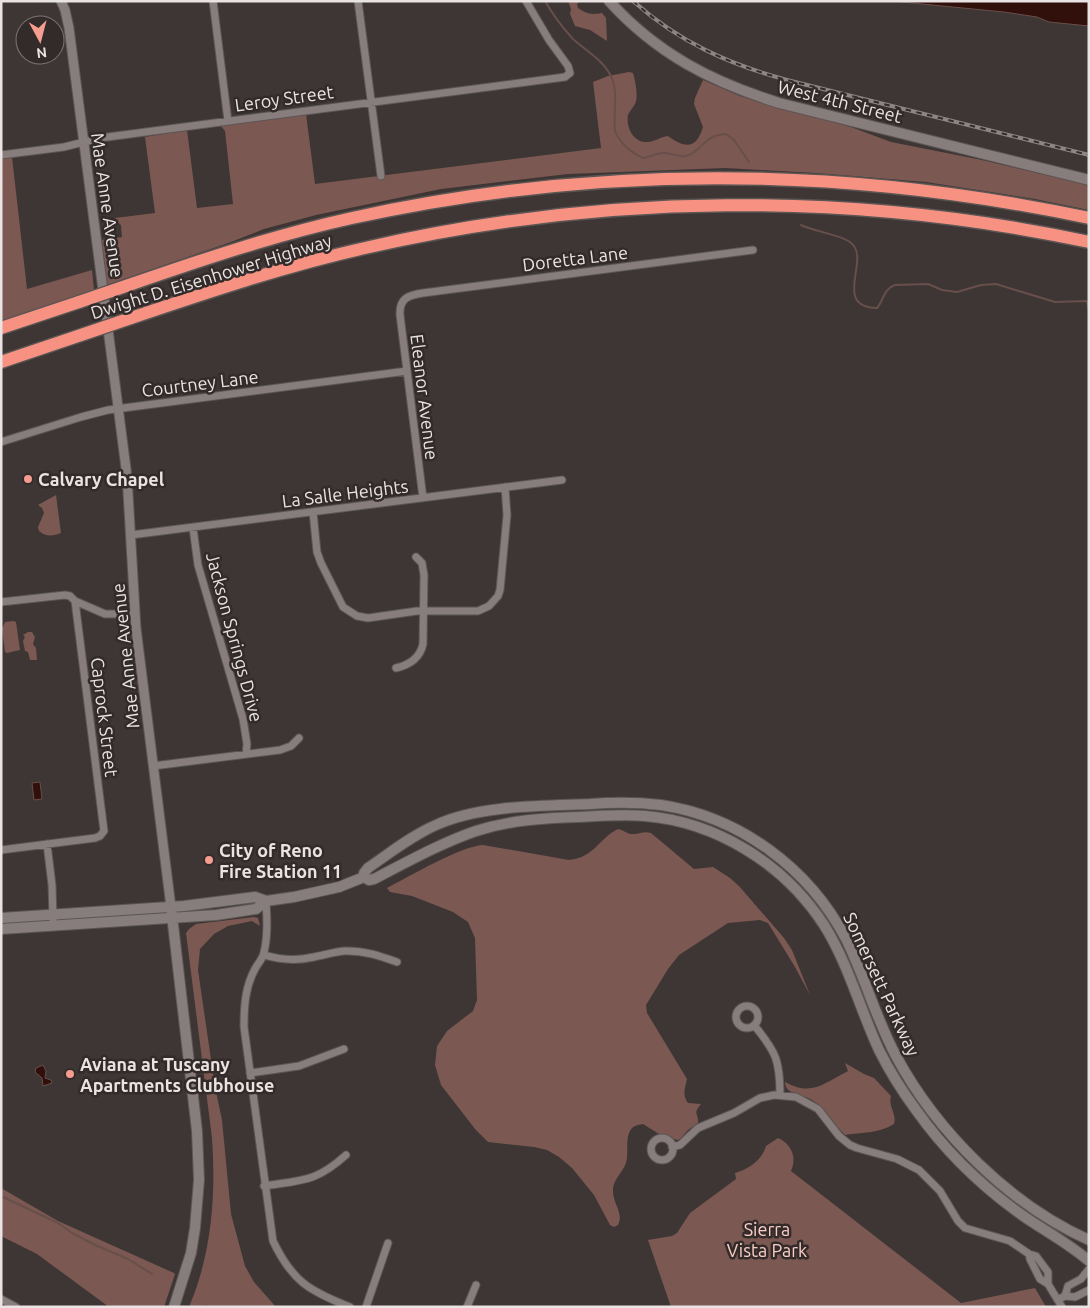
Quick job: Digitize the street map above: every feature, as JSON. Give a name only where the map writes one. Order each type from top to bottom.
[{"type":"highway","name":"Dwight D. Eisenhower Highway","points":[[1,328],[255,243],[353,218],[483,194],[607,182],[743,178],[865,183],[963,195],[1089,218]]},
{"type":"highway","name":"Dwight D. Eisenhower Highway","points":[[1,362],[261,275],[366,247],[476,226],[603,210],[705,206],[853,208],[989,223],[1089,242]]},
{"type":"main road","name":"West 4th Street","points":[[609,1],[632,25],[664,51],[694,69],[730,86],[779,104],[1089,180]]},
{"type":"main road","name":"Somersett Parkway","points":[[364,877],[368,868],[420,832],[443,822],[483,811],[563,805],[643,803],[693,812],[733,828],[761,844],[784,861],[807,883],[830,911],[850,946],[896,1056],[943,1125],[975,1160],[1006,1188],[1038,1211],[1089,1240]]},
{"type":"main road","name":"Somersett Parkway","points":[[1,929],[172,919],[252,910],[266,901],[327,890],[364,877],[369,880],[374,879],[477,831],[531,819],[611,815],[646,816],[664,818],[698,827],[740,845],[766,862],[789,882],[823,923],[841,957],[880,1051],[904,1091],[934,1133],[960,1162],[993,1193],[1028,1219],[1075,1249],[1089,1261]]},
{"type":"main road","name":"Somersett Parkway","points":[[1,918],[171,907],[255,897],[266,901]]},
{"type":"main road","name":"Mae Anne Avenue","points":[[171,907],[196,1131],[199,1180],[191,1252],[174,1307]]},
{"type":"street","name":"Mae Anne Avenue","points":[[62,1],[68,21],[119,409],[127,476],[134,614],[171,907]]},
{"type":"street","points":[[213,1],[228,120]]},
{"type":"street","points":[[358,1],[381,176]]},
{"type":"street","name":"Leroy Street","points":[[1,155],[64,147],[100,138],[228,120],[566,77],[570,73],[568,66],[549,40],[526,1]]},
{"type":"street","name":"Doretta Lane","points":[[402,301],[407,297],[423,293],[752,250]]},
{"type":"street","name":"Eleanor Avenue","points":[[402,301],[400,304],[400,314],[423,498]]},
{"type":"street","name":"Courtney Lane","points":[[1,442],[81,417],[119,409],[407,371]]},
{"type":"street","name":"La Salle Heights","points":[[131,535],[562,480]]},
{"type":"street","points":[[313,512],[318,558],[340,602],[347,611],[363,618],[424,611],[478,611],[489,606],[498,596],[508,515],[505,487]]},
{"type":"street","name":"Jackson Springs Drive","points":[[193,528],[194,548],[198,565],[243,719],[247,744],[246,754]]},
{"type":"street","points":[[396,668],[410,663],[421,652],[423,644],[423,568],[422,563],[416,556]]},
{"type":"street","points":[[1,602],[65,595],[105,614],[134,614]]},
{"type":"street","name":"Caprock Street","points":[[47,844],[100,836],[104,831],[75,601]]},
{"type":"street","points":[[153,766],[287,749],[296,743],[299,738]]},
{"type":"street","points":[[1,850],[47,844],[52,884],[53,926]]},
{"type":"street","points":[[266,901],[267,928],[264,955],[248,984],[244,1009],[244,1027],[264,1186],[273,1240],[284,1263],[301,1282],[321,1296],[350,1307]]},
{"type":"street","points":[[264,955],[301,960],[330,953],[358,952],[370,953],[397,962]]},
{"type":"street","points":[[754,1025],[777,1058],[780,1075],[780,1095]]},
{"type":"street","points":[[250,1073],[299,1066],[344,1049]]},
{"type":"street","points":[[672,1147],[680,1145],[698,1128],[734,1113],[753,1101],[767,1096],[796,1097],[812,1104],[824,1115],[839,1136],[857,1148],[897,1159],[919,1170],[940,1191],[958,1221],[965,1228],[1010,1241],[1029,1254],[1040,1279],[1048,1284],[1061,1301]]},
{"type":"street","points":[[264,1186],[316,1177],[326,1172],[346,1155]]},
{"type":"street","points":[[366,1307],[388,1243]]},
{"type":"street","points":[[1061,1301],[1068,1286],[1081,1279],[1089,1269]]},
{"type":"street","points":[[467,1307],[476,1285]]},
{"type":"street","points":[[1061,1301],[1089,1290]]},
{"type":"street","points":[[1,1299],[16,1307]]},
{"type":"green space","points":[[568,1],[581,1],[577,4],[578,8],[587,13],[602,13],[606,18],[607,41],[590,30],[575,26],[570,14],[571,9]]},
{"type":"green space","points":[[633,73],[637,95],[628,115],[628,124],[633,136],[640,141],[650,142],[668,136],[680,143],[689,145],[697,140],[703,127],[694,104],[703,80],[740,96],[851,127],[891,142],[982,160],[1089,185],[1089,210],[1035,199],[926,182],[816,173],[725,168],[568,174],[441,189],[316,215],[264,229],[107,285],[101,240],[122,237],[121,225],[115,218],[155,213],[145,137],[187,130],[197,208],[233,204],[225,131],[220,125],[306,114],[315,184],[601,148],[593,82],[608,76]]},
{"type":"green space","points":[[12,157],[27,289],[92,270],[94,290],[1,321],[1,159]]},
{"type":"green space","points":[[56,495],[61,533],[47,535],[39,531],[38,527],[44,513],[38,505]]},
{"type":"green space","points":[[5,622],[16,622],[20,650],[7,653],[5,652],[2,629]]},
{"type":"green space","points":[[32,632],[35,637],[33,644],[36,648],[37,660],[30,660],[28,652],[25,651],[23,641],[25,637],[23,635]]},
{"type":"green space","points":[[618,829],[632,834],[651,833],[694,869],[713,867],[730,878],[784,938],[792,950],[810,995],[768,923],[760,920],[728,923],[679,955],[646,1005],[647,1013],[687,1079],[684,1091],[686,1100],[688,1103],[701,1104],[696,1112],[698,1123],[678,1140],[665,1134],[659,1134],[643,1124],[631,1129],[628,1138],[626,1163],[613,1187],[613,1196],[620,1216],[618,1225],[614,1227],[610,1225],[594,1195],[572,1168],[559,1157],[547,1150],[534,1147],[488,1142],[475,1129],[441,1085],[435,1065],[437,1046],[447,1031],[473,1011],[477,1000],[475,938],[468,922],[453,912],[412,896],[390,892],[387,888],[462,850],[483,845],[569,860],[591,852]]},
{"type":"green space","points":[[258,918],[260,926],[252,921],[228,926],[214,934],[200,949],[198,970],[215,1087],[222,1120],[231,1214],[245,1266],[254,1282],[276,1307],[189,1307],[203,1266],[211,1224],[213,1159],[186,933],[196,924]]},
{"type":"green space","points":[[845,1063],[874,1078],[891,1096],[894,1124],[876,1131],[845,1135],[817,1104],[808,1098],[791,1092],[786,1086],[785,1082],[803,1088],[818,1087],[848,1071]]},
{"type":"green space","name":"Sierra Vista Park","points":[[778,1138],[787,1144],[792,1152],[793,1166],[791,1171],[961,1303],[1035,1288],[1046,1307],[671,1307],[648,1240],[672,1236],[677,1233],[690,1213],[736,1179],[735,1173],[754,1163],[761,1156],[766,1146]]},
{"type":"green space","points":[[1,1188],[58,1221],[174,1273],[164,1307],[109,1307],[37,1254],[1,1236]]},
{"type":"shaded area","points":[[891,1],[1089,1],[1089,26],[1049,22],[1037,17],[1004,12]]},
{"type":"shaded area","points":[[40,782],[42,799],[34,800],[32,783]]},
{"type":"shaded area","points":[[43,1065],[46,1071],[45,1078],[51,1080],[52,1083],[43,1086],[42,1078],[35,1072],[36,1068]]},
{"type":"waterway","points":[[545,1],[554,16],[573,39],[596,57],[610,74],[615,93],[615,131],[623,144],[631,151],[644,158],[663,153],[686,156],[696,151],[712,137],[726,134],[734,140],[749,162]]},
{"type":"waterway","points":[[801,225],[837,236],[854,246],[857,254],[854,293],[857,300],[864,306],[877,308],[888,289],[895,285],[928,284],[942,290],[957,292],[981,285],[996,284],[1055,302],[1087,301],[1089,311]]},
{"type":"waterway","points":[[1,1196],[58,1223],[95,1245],[128,1259],[152,1274]]},
{"type":"railway","points":[[633,1],[650,16],[686,40],[724,59],[765,74],[1089,155]]},
{"type":"place","name":"Calvary Chapel","points":[[28,479]]},
{"type":"place","name":"City of Reno Fire Station 11","points":[[209,860]]},
{"type":"place","name":"Aviana at Tuscany Apartments Clubhouse","points":[[70,1074]]}]
